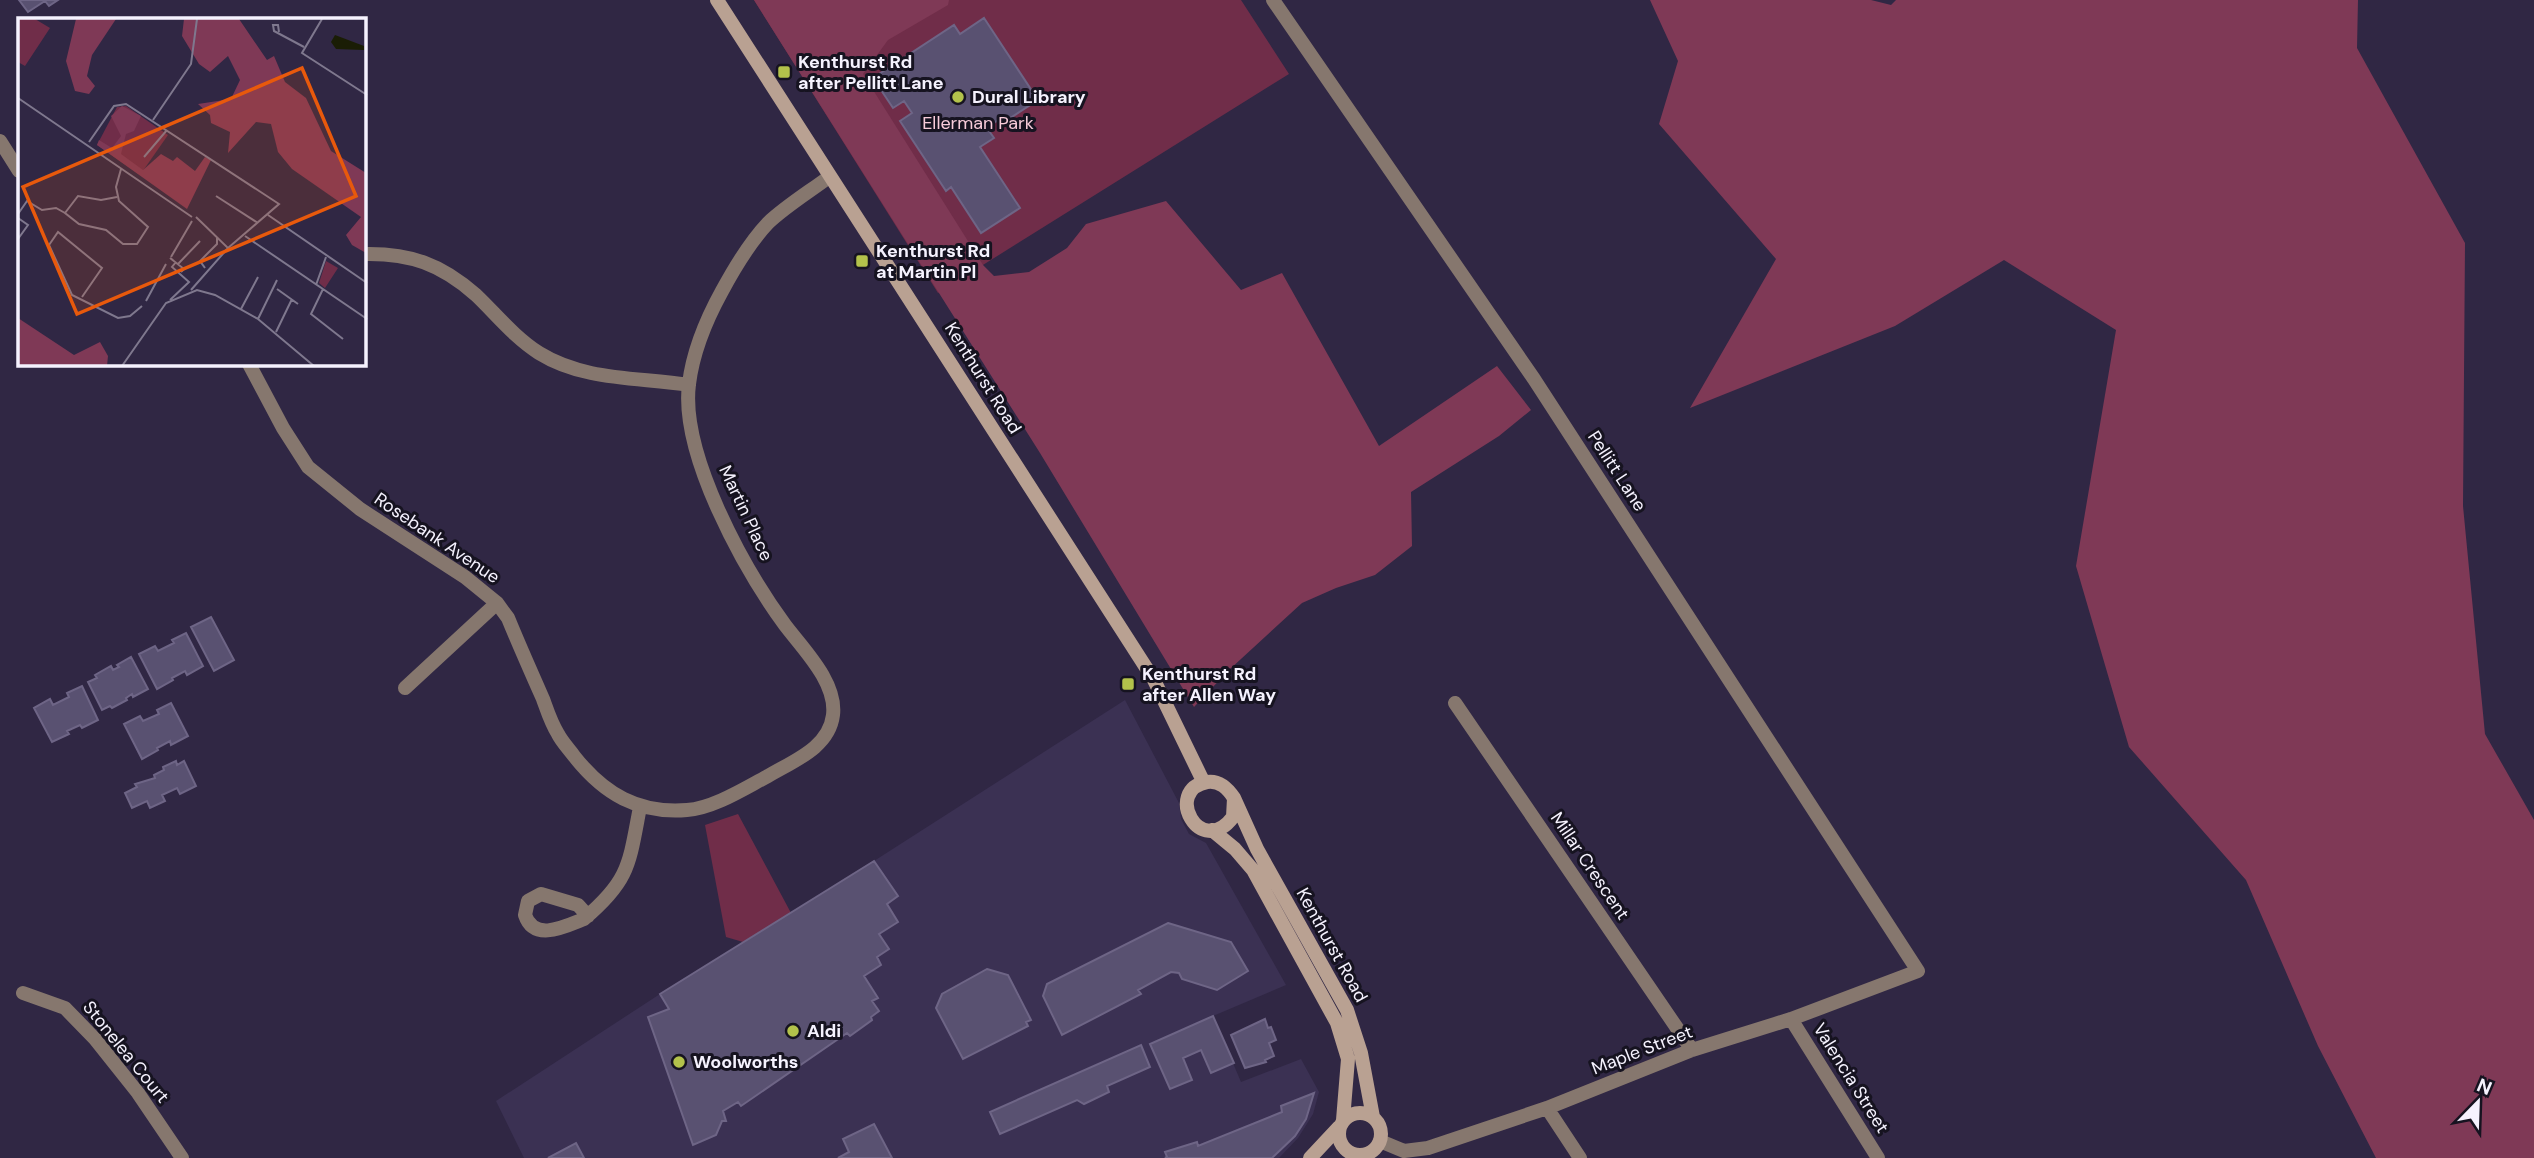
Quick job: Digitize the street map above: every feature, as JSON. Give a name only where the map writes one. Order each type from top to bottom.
[{"type":"main road","name":"Kenthurst Road","points":[[717,0],[1154,680],[1204,783]]},
{"type":"main road","points":[[1204,783],[1222,785],[1234,798],[1233,817],[1227,824],[1212,830],[1205,830],[1192,822],[1187,810],[1192,791],[1204,783]]},
{"type":"main road","name":"Kenthurst Road","points":[[1234,798],[1257,849],[1347,1010],[1361,1053],[1373,1117]]},
{"type":"main road","name":"Kenthurst Road","points":[[1212,830],[1235,849],[1253,870],[1337,1023],[1348,1059],[1341,1124]]},
{"type":"main road","points":[[1310,1158],[1341,1124],[1354,1113],[1373,1117],[1380,1128],[1380,1141],[1371,1152],[1356,1156],[1346,1150],[1339,1140],[1341,1124]]},
{"type":"street","name":"Pellitt Lane","points":[[1273,0],[1534,379],[1918,971]]},
{"type":"street","points":[[0,141],[18,169]]},
{"type":"street","name":"Martin Place","points":[[689,810],[731,796],[808,753],[827,735],[833,716],[833,701],[812,656],[786,625],[756,581],[717,507],[690,422],[689,384],[703,328],[739,260],[768,223],[829,177]]},
{"type":"street","points":[[366,254],[392,254],[415,259],[451,275],[511,332],[539,353],[557,362],[600,376],[689,384]]},
{"type":"street","name":"Rosebank Avenue","points":[[250,366],[283,428],[308,467],[360,509],[465,578],[497,603],[508,618],[558,735],[583,767],[615,796],[640,807],[689,810]]},
{"type":"street","points":[[405,688],[497,603]]},
{"type":"street","name":"Millar Crescent","points":[[1455,703],[1692,1050]]},
{"type":"street","points":[[588,916],[619,886],[629,862],[640,807]]},
{"type":"street","name":"Maple Street","points":[[1380,1141],[1404,1151],[1428,1148],[1548,1108],[1692,1050],[1791,1019],[1918,971]]},
{"type":"street","name":"Stonelea Court","points":[[23,993],[65,1008],[95,1039],[138,1093],[183,1158]]},
{"type":"street","name":"Valencia Street","points":[[1791,1019],[1878,1158]]},
{"type":"street","points":[[1548,1108],[1580,1158]]},
{"type":"shaded area","points":[[754,0],[949,0],[948,5],[888,40],[863,74],[983,265],[994,276],[1029,272],[1067,248],[1086,224],[1166,201],[1241,290],[1282,273],[1379,446],[1497,366],[1531,410],[1499,436],[1411,492],[1412,546],[1375,575],[1302,603],[1229,670],[1194,707],[1040,453]]},
{"type":"shaded area","points":[[1650,0],[1871,0],[1891,5],[1896,0],[2358,0],[2357,48],[2465,243],[2463,506],[2485,734],[2534,820],[2534,1158],[2376,1158],[2318,1046],[2246,880],[2129,747],[2076,566],[2116,330],[2004,260],[1895,326],[1690,408],[1776,259],[1659,124],[1678,61]]},
{"type":"shaded area","points":[[1125,700],[1179,803],[1181,819],[1189,834],[1206,843],[1286,985],[1213,1016],[1241,1082],[1301,1059],[1319,1092],[1313,1114],[1298,1138],[1279,1158],[524,1158],[496,1101]]},
{"type":"green space","name":"Ellerman Park","points":[[754,0],[1241,0],[1289,74],[938,293]]},
{"type":"green space","points":[[738,814],[791,913],[743,942],[726,937],[705,825]]},
{"type":"building","points":[[19,0],[58,0],[49,6],[45,1],[28,12]]},
{"type":"building","points":[[984,18],[1038,100],[1004,122],[1001,118],[987,128],[994,138],[980,147],[1020,208],[981,233],[951,187],[946,191],[900,121],[912,113],[904,101],[893,108],[873,78],[954,25],[960,34]]},
{"type":"building","points":[[211,617],[234,660],[214,671],[191,627]]},
{"type":"building","points":[[186,633],[203,666],[187,675],[185,671],[157,689],[139,654],[155,646],[158,651]]},
{"type":"building","points":[[131,657],[148,689],[133,697],[132,694],[112,708],[110,706],[102,710],[88,682],[111,666],[113,670],[119,667],[117,665]]},
{"type":"building","points":[[82,686],[98,720],[82,728],[80,725],[67,731],[69,734],[52,742],[34,708],[50,699],[53,705],[69,697],[67,693]]},
{"type":"building","points":[[171,703],[188,736],[171,745],[170,741],[142,759],[124,724],[140,716],[143,721],[159,714],[157,710]]},
{"type":"building","points":[[176,761],[177,765],[184,761],[196,786],[180,794],[177,788],[162,795],[165,801],[150,808],[147,801],[132,808],[125,793],[137,787],[135,784],[155,778],[154,775],[164,770],[163,767]]},
{"type":"building","points":[[874,861],[898,896],[887,904],[898,922],[879,934],[889,949],[877,957],[881,965],[864,976],[878,998],[872,1001],[879,1011],[871,1017],[872,1020],[850,1036],[847,1033],[741,1106],[738,1102],[723,1111],[726,1121],[722,1121],[716,1135],[693,1145],[648,1017],[669,1009],[660,994]]},
{"type":"building","points":[[1168,923],[1231,942],[1248,971],[1217,990],[1182,979],[1179,973],[1171,972],[1138,990],[1141,994],[1062,1035],[1043,996],[1047,984]]},
{"type":"building","points":[[987,969],[1008,975],[1031,1020],[1026,1022],[1028,1026],[963,1059],[936,1008],[942,994]]},
{"type":"building","points":[[1213,1016],[1234,1063],[1211,1073],[1201,1050],[1183,1058],[1192,1080],[1170,1089],[1150,1044]]},
{"type":"building","points":[[1265,1019],[1276,1040],[1269,1043],[1274,1056],[1265,1060],[1266,1062],[1245,1068],[1231,1035]]},
{"type":"building","points":[[1141,1045],[1150,1067],[1107,1086],[1109,1092],[1084,1104],[1077,1100],[1000,1134],[990,1112]]},
{"type":"building","points":[[1314,1093],[1306,1119],[1295,1136],[1272,1158],[1165,1158],[1165,1152],[1197,1142],[1198,1146],[1282,1112],[1281,1106]]},
{"type":"building","points":[[874,1124],[892,1158],[838,1158],[849,1152],[843,1139]]},
{"type":"building","points":[[576,1143],[584,1158],[548,1158]]},
{"type":"place","name":"Kenthurst Rd after Pellitt Lane","points":[[784,72]]},
{"type":"place","name":"Dural Library","points":[[958,97]]},
{"type":"place","name":"Kenthurst Rd at Martin Pl","points":[[862,261]]},
{"type":"place","name":"Kenthurst Rd after Allen Way","points":[[1128,684]]},
{"type":"place","name":"Aldi","points":[[793,1031]]},
{"type":"place","name":"Woolworths","points":[[679,1062]]}]
